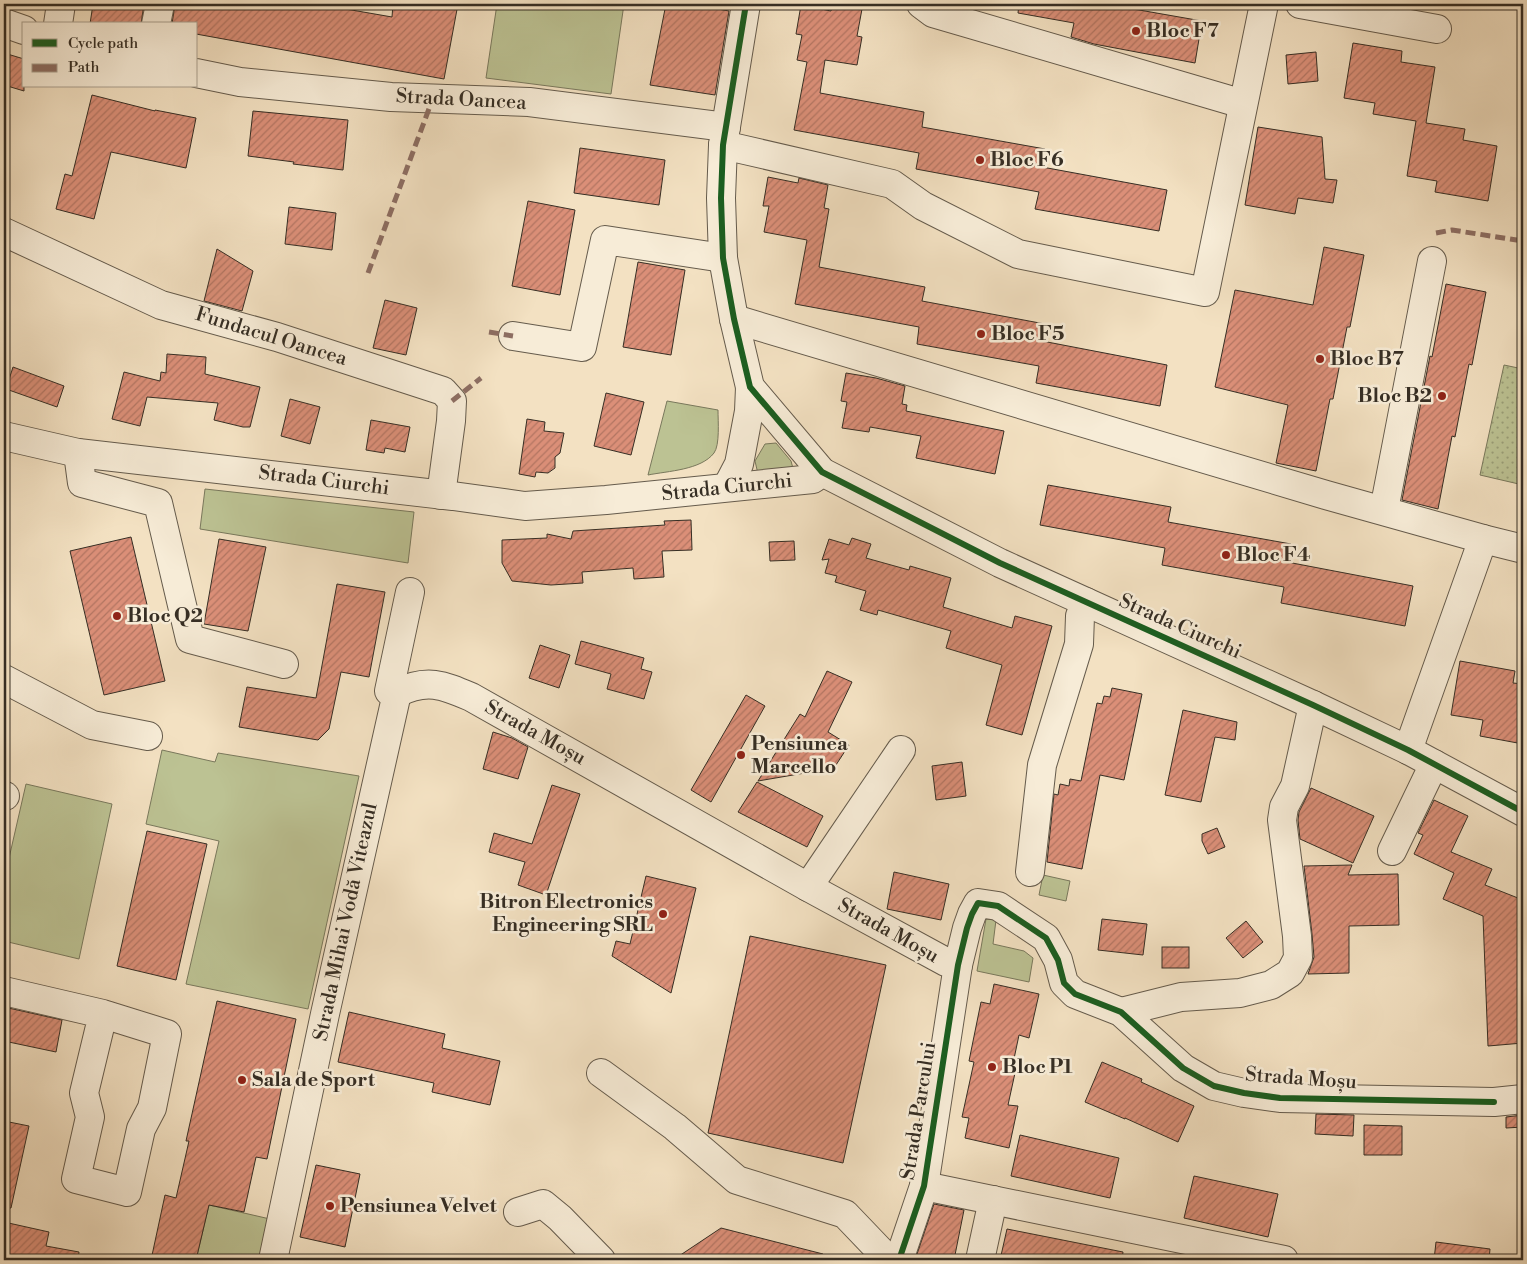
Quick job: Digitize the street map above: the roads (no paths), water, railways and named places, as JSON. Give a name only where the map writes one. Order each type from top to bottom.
[{"type":"street","points":[[58,22],[61,4]]},
{"type":"street","points":[[156,22],[160,4]]},
{"type":"street","points":[[727,487],[739,464],[749,411],[750,387],[734,319],[723,258],[721,198],[724,136],[746,4]]},
{"type":"street","points":[[921,4],[932,12],[1244,104],[1264,4]]},
{"type":"street","points":[[1300,4],[1436,30]]},
{"type":"street","points":[[4,23],[22,29]]},
{"type":"street","name":"Strada Oancea","points":[[198,73],[249,83],[391,97],[529,102],[724,136],[892,184],[923,206],[1018,254],[1205,292],[1244,104]]},
{"type":"street","name":"Fundacul Oancea","points":[[4,232],[161,305],[277,337],[443,391],[452,401],[441,495]]},
{"type":"street","points":[[513,336],[582,347],[605,240],[723,258]]},
{"type":"street","points":[[1384,510],[1432,261]]},
{"type":"street","points":[[734,319],[1326,495],[1523,549]]},
{"type":"street","points":[[750,387],[822,472]]},
{"type":"street","name":"Strada Ciurchi","points":[[4,436],[78,453],[525,506],[606,500],[813,479],[822,472],[1000,563],[1408,750],[1523,812]]},
{"type":"street","points":[[78,453],[82,484],[158,503],[190,639],[284,664]]},
{"type":"street","points":[[1408,750],[1483,539]]},
{"type":"street","points":[[398,693],[389,691],[410,592]]},
{"type":"street","points":[[1030,872],[1042,765],[1079,644],[1080,616],[1086,602]]},
{"type":"street","points":[[4,679],[92,725],[148,736]]},
{"type":"street","name":"Strada Moșu","points":[[398,693],[418,685],[432,684],[444,686],[471,698],[946,962],[958,965],[967,928],[978,903],[998,906],[1046,938],[1058,960],[1064,984],[1075,994],[1121,1012],[1183,1068],[1214,1086],[1244,1093],[1280,1098],[1494,1102],[1523,1100]]},
{"type":"street","name":"Strada Mihai Vodă Viteazul","points":[[273,1260],[325,1014],[398,693]]},
{"type":"street","points":[[1121,1012],[1181,997],[1240,994],[1271,985],[1290,973],[1298,958],[1297,936],[1282,820],[1284,807],[1295,786],[1313,705]]},
{"type":"street","points":[[808,887],[901,750]]},
{"type":"street","points":[[1392,851],[1434,764]]},
{"type":"street","name":"Strada Parcului","points":[[899,1260],[924,1186],[958,965]]},
{"type":"street","points":[[4,991],[103,1014],[167,1034],[152,1108],[141,1129],[127,1192],[76,1179],[90,1117],[84,1094],[103,1014]]},
{"type":"street","points":[[601,1073],[675,1127],[737,1180],[845,1214],[889,1260]]},
{"type":"street","name":"Strada Parcului","points":[[924,1186],[1252,1257],[1284,1260]]},
{"type":"street","points":[[980,1260],[992,1200]]},
{"type":"street","points":[[518,1212],[543,1204],[560,1218],[602,1260]]},
{"type":"place","name":"Bloc F7","points":[[1136,31]]},
{"type":"place","name":"Bloc F6","points":[[980,160]]},
{"type":"place","name":"Bloc F5","points":[[981,334]]},
{"type":"place","name":"Bloc B7","points":[[1320,359]]},
{"type":"place","name":"Bloc B2","points":[[1442,396]]},
{"type":"place","name":"Bloc F4","points":[[1226,555]]},
{"type":"place","name":"Bloc Q2","points":[[117,616]]},
{"type":"place","name":"Pensiunea Marcello","points":[[741,755]]},
{"type":"place","name":"Bitron Electronics Engineering SRL","points":[[663,914]]},
{"type":"place","name":"Bloc P1","points":[[992,1067]]},
{"type":"place","name":"Sala de Sport","points":[[242,1080]]},
{"type":"place","name":"Pensiunea Velvet","points":[[330,1206]]}]
